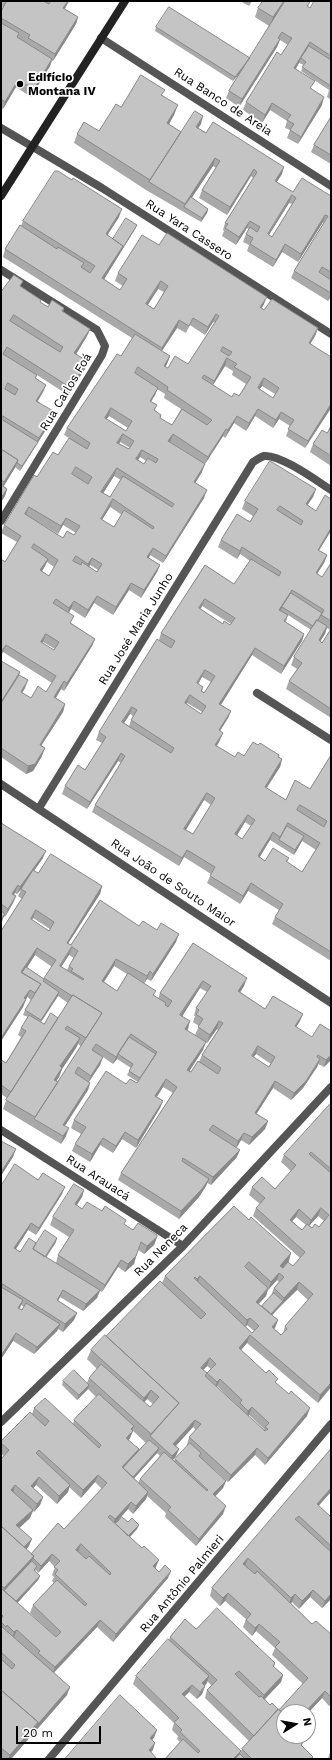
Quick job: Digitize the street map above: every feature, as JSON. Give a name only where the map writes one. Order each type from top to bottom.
[{"type":"main road","points":[[1,196],[125,1]]},
{"type":"street","name":"Rua Banco de Areia","points":[[101,38],[331,186]]},
{"type":"street","name":"Rua Yara Cassero","points":[[1,128],[102,188],[331,334]]},
{"type":"street","name":"Rua Carlos Foá","points":[[1,270],[97,330],[105,346],[102,355],[1,520]]},
{"type":"street","name":"Rua José Maria Junho","points":[[39,808],[254,462],[265,456],[274,457],[331,490]]},
{"type":"street","points":[[257,693],[331,740]]},
{"type":"street","name":"Rua João de Souto Maior","points":[[1,784],[331,1002]]},
{"type":"street","name":"Rua Neneca","points":[[1,1422],[183,1246],[331,1088]]},
{"type":"street","name":"Rua Arauacá","points":[[1,1130],[183,1246]]},
{"type":"street","name":"Rua Antônio Palmieri","points":[[49,1759],[189,1595],[331,1424]]},
{"type":"building","points":[[7,1],[43,1],[49,4],[51,1],[68,1],[63,8],[78,17],[55,54],[28,38],[30,35],[1,18],[1,12]]},
{"type":"building","points":[[263,1],[284,1],[273,17],[258,8]]},
{"type":"building","points":[[285,1],[308,1],[310,2],[307,6],[310,8],[314,1],[331,1],[331,56],[310,42],[294,68],[315,81],[310,88],[324,97],[301,137],[290,130],[294,124],[287,120],[291,115],[272,103],[265,115],[246,102],[277,52],[281,55],[292,38],[282,32],[278,38],[280,39],[242,99],[229,91]]},
{"type":"building","points":[[169,7],[250,58],[235,77],[156,27]]},
{"type":"building","points":[[1,23],[19,33],[17,37],[52,59],[34,89],[18,80],[5,102],[1,99]]},
{"type":"building","points":[[309,46],[331,60],[331,86],[302,67],[306,62],[301,58]]},
{"type":"building","points":[[141,75],[165,90],[161,95],[178,105],[167,123],[181,132],[150,180],[77,134],[84,122],[99,131],[116,104],[121,107]]},
{"type":"building","points":[[195,111],[203,116],[196,127],[206,133],[213,122],[284,167],[275,181],[293,192],[302,178],[331,196],[331,272],[322,267],[319,272],[331,280],[331,293],[294,271],[328,216],[325,215],[301,254],[285,244],[276,260],[250,244],[253,238],[246,234],[250,227],[257,232],[260,227],[250,221],[239,237],[225,228],[228,224],[225,223],[257,172],[254,169],[230,207],[202,190],[220,161],[215,158],[185,204],[149,182]],"holes":[[[292,195],[296,198],[272,237],[268,234]]]},
{"type":"building","points":[[331,117],[331,155],[314,145]]},
{"type":"building","points":[[55,171],[58,171],[72,180],[73,178],[122,209],[106,234],[123,246],[102,278],[120,290],[127,279],[118,273],[142,235],[159,245],[167,233],[267,297],[260,307],[264,310],[272,299],[318,328],[309,343],[331,357],[331,404],[308,441],[288,429],[294,420],[281,412],[276,420],[258,409],[249,423],[237,416],[228,430],[226,429],[208,457],[173,434],[168,441],[205,464],[194,482],[207,490],[166,556],[153,548],[147,557],[160,565],[144,590],[131,583],[116,607],[97,596],[88,610],[74,601],[69,608],[56,599],[53,603],[74,616],[70,623],[95,639],[67,683],[64,681],[54,697],[65,704],[40,745],[45,748],[35,764],[28,766],[1,748],[1,703],[19,675],[28,680],[21,692],[31,698],[38,686],[46,692],[56,676],[6,645],[1,652],[1,559],[5,562],[21,536],[4,525],[34,475],[37,477],[53,452],[58,455],[69,438],[87,449],[90,443],[67,428],[117,354],[121,356],[135,334],[170,356],[164,366],[168,368],[175,356],[188,364],[219,316],[216,314],[208,327],[193,318],[189,326],[179,320],[162,348],[5,249],[20,225],[57,249],[58,247],[84,263],[81,267],[90,273],[95,266],[23,221]],"holes":[[[161,281],[168,286],[154,309],[146,304]],[[223,347],[232,352],[229,356],[221,351]],[[227,358],[237,364],[234,367],[251,377],[239,396],[234,393],[232,397],[202,378],[204,375],[214,381]],[[138,367],[168,387],[167,390],[212,420],[207,425],[182,409],[172,425],[160,418],[161,415],[154,410],[157,405],[150,401],[158,388],[135,373]],[[264,378],[279,388],[273,398],[258,388]],[[111,408],[132,421],[126,431],[105,418]],[[123,434],[134,441],[129,449],[117,443]],[[142,450],[158,459],[156,463],[148,458],[144,464],[136,459]],[[76,467],[92,477],[88,484],[72,474]],[[117,468],[174,504],[172,507],[123,476],[110,497],[101,492]],[[113,499],[154,527],[153,529],[124,510],[114,527],[101,519]],[[29,507],[61,526],[66,518],[80,526],[74,535],[67,531],[63,538],[25,514]],[[34,544],[58,560],[49,576],[40,570],[48,559],[32,548]],[[76,556],[88,564],[92,558],[102,564],[97,572],[82,562],[81,565],[73,561]],[[46,634],[59,642],[54,650],[41,642]]]},
{"type":"building","points":[[191,197],[208,209],[202,218],[184,207]]},
{"type":"building","points":[[126,218],[137,225],[122,249],[123,246],[113,239]]},
{"type":"building","points":[[14,275],[23,281],[20,286],[41,300],[40,302],[48,307],[52,300],[64,308],[62,311],[90,329],[74,353],[87,361],[71,388],[7,347],[3,354],[37,375],[35,378],[46,385],[36,401],[55,412],[39,438],[1,415],[1,292]],"holes":[[[14,315],[63,347],[60,352],[10,321]],[[8,383],[18,389],[15,395],[5,389]]]},
{"type":"building","points":[[1,419],[38,442],[22,466],[17,463],[18,460],[1,449]]},
{"type":"building","points":[[331,426],[331,456],[313,444],[322,430],[327,433]]},
{"type":"building","points":[[1,449],[18,460],[4,482],[1,480]]},
{"type":"building","points":[[270,461],[316,489],[306,504],[316,511],[325,495],[331,499],[331,528],[318,550],[327,555],[316,573],[322,577],[331,563],[331,621],[321,615],[324,610],[292,590],[279,610],[288,615],[284,621],[304,634],[284,666],[255,648],[219,704],[231,711],[219,730],[223,733],[215,745],[235,757],[238,752],[244,756],[253,742],[258,745],[260,743],[279,755],[278,757],[282,759],[265,787],[286,800],[295,780],[310,789],[331,755],[331,952],[275,917],[283,904],[251,883],[243,896],[210,876],[215,867],[187,850],[182,858],[95,805],[125,756],[121,753],[90,802],[65,786],[78,765],[85,770],[106,737],[99,732],[157,639],[171,648],[175,641],[161,633],[205,565],[234,584],[251,559],[279,576],[281,572],[242,547],[240,551],[221,540],[237,514],[250,522],[258,509],[245,501]],"holes":[[[280,506],[303,521],[301,525],[277,510]],[[205,599],[235,618],[230,625],[224,621],[223,624],[199,608]],[[205,670],[215,676],[204,693],[201,691],[203,687],[197,683]],[[190,695],[206,706],[201,714],[185,703]],[[132,707],[137,710],[131,720],[174,748],[171,753],[122,722]],[[207,793],[215,798],[193,834],[184,829]],[[300,805],[327,821],[324,827],[297,810]],[[248,815],[255,820],[242,839],[235,834]],[[288,823],[320,843],[302,872],[286,861],[289,858],[273,848],[265,861],[258,856],[273,832],[280,837]]]},
{"type":"building","points":[[1,485],[7,489],[1,498]]},
{"type":"building","points":[[291,593],[322,613],[313,626],[282,607]]},
{"type":"building","points":[[317,620],[327,626],[319,640],[322,643],[331,629],[331,709],[289,681],[302,663],[294,657]]},
{"type":"building","points":[[1,661],[20,672],[1,702]]},
{"type":"building","points":[[1,823],[46,851],[20,887],[18,885],[12,894],[16,896],[8,909],[1,904]]},
{"type":"building","points":[[287,826],[304,836],[295,850],[279,840]]},
{"type":"building","points":[[51,854],[102,886],[67,943],[71,945],[100,900],[139,926],[143,921],[157,930],[161,923],[179,934],[153,974],[150,971],[147,976],[116,959],[102,981],[117,991],[128,973],[156,991],[153,995],[166,1003],[165,1005],[168,1007],[172,1001],[160,993],[193,943],[247,978],[238,991],[265,1009],[273,996],[303,1014],[295,1026],[312,1037],[320,1024],[331,1031],[331,1055],[326,1060],[318,1055],[317,1057],[320,1059],[306,1081],[294,1093],[275,1081],[255,1113],[268,1121],[252,1137],[244,1133],[238,1141],[213,1125],[209,1130],[240,1150],[213,1177],[183,1158],[182,1161],[209,1179],[202,1189],[181,1211],[121,1173],[177,1087],[166,1079],[155,1096],[163,1101],[138,1140],[125,1132],[116,1146],[103,1138],[92,1154],[75,1144],[86,1127],[74,1120],[106,1071],[126,1084],[130,1079],[137,1083],[157,1052],[131,1034],[116,1057],[96,1044],[92,1050],[103,1057],[91,1076],[78,1067],[75,1073],[90,1083],[63,1125],[69,1128],[63,1136],[34,1119],[102,1013],[44,978],[56,960],[37,948],[21,972],[41,984],[35,993],[30,990],[24,998],[26,999],[1,1038],[1,931],[26,892],[21,889],[33,870],[38,873]],"holes":[[[36,910],[54,922],[49,931],[31,919]],[[72,947],[78,951],[69,966],[73,969],[71,971],[84,979],[83,980],[60,966]],[[203,981],[211,986],[196,1008],[199,1010],[196,1014],[203,1019],[198,1027],[210,1035],[219,1021],[223,1023],[202,1055],[221,1068],[218,1074],[198,1061],[191,1072],[187,1070],[206,1042],[185,1029],[190,1021],[180,1015]],[[258,1046],[275,1057],[269,1067],[252,1056]]]},
{"type":"building","points":[[1,911],[5,914],[1,919]]},
{"type":"building","points":[[26,967],[44,979],[43,981],[59,992],[41,1020],[25,1010],[41,984],[22,973]]},
{"type":"building","points":[[73,995],[102,1013],[86,1038],[67,1026],[65,1029],[80,1038],[60,1066],[62,1068],[54,1080],[58,1082],[35,1117],[6,1100]]},
{"type":"building","points":[[51,1013],[58,1018],[11,1092],[1,1085],[1,1060],[6,1063],[26,1031],[21,1028],[29,1015],[44,1024]]},
{"type":"building","points":[[129,1037],[156,1054],[140,1078],[129,1071],[133,1064],[118,1054]]},
{"type":"building","points":[[331,1103],[331,1169],[311,1152],[309,1154],[331,1173],[331,1383],[320,1395],[250,1335],[239,1348],[266,1373],[269,1370],[278,1379],[275,1382],[289,1394],[291,1391],[310,1408],[268,1458],[257,1448],[231,1475],[189,1437],[201,1424],[195,1420],[173,1444],[179,1449],[172,1456],[150,1436],[179,1403],[106,1336],[160,1281],[201,1319],[206,1314],[165,1276],[234,1206],[249,1220],[251,1217],[291,1253],[280,1266],[283,1268],[288,1262],[293,1266],[305,1252],[256,1208],[265,1198],[252,1187],[262,1177],[275,1189],[296,1165],[284,1155]],"holes":[[[321,1208],[329,1215],[319,1227],[315,1224],[312,1228],[307,1224],[302,1230],[290,1220],[299,1209],[311,1220]],[[249,1262],[271,1282],[279,1273],[284,1277],[274,1288],[284,1298],[299,1282],[313,1294],[285,1326],[287,1329],[281,1335],[272,1327],[278,1320],[256,1302],[268,1288],[245,1267]],[[200,1276],[247,1320],[250,1318],[259,1326],[252,1333],[194,1278],[195,1277],[197,1279]],[[210,1358],[216,1364],[207,1373],[201,1368]],[[207,1373],[217,1382],[220,1379],[242,1400],[240,1403],[248,1411],[252,1407],[269,1423],[265,1427],[268,1429],[265,1431],[205,1376]]]},
{"type":"building","points":[[1,1141],[16,1149],[1,1172]]},
{"type":"building","points":[[15,1164],[38,1180],[43,1173],[65,1187],[39,1228],[31,1223],[14,1248],[20,1252],[29,1238],[36,1243],[33,1249],[100,1290],[86,1304],[63,1290],[57,1300],[77,1313],[65,1324],[1,1283],[1,1186]]},
{"type":"building","points":[[74,1184],[84,1190],[75,1204],[82,1209],[87,1202],[102,1211],[105,1206],[126,1220],[124,1224],[133,1230],[138,1223],[157,1235],[157,1237],[147,1246],[141,1242],[136,1256],[128,1264],[121,1260],[105,1285],[58,1255],[74,1230],[53,1217]]},
{"type":"building","points":[[45,1230],[57,1238],[45,1257],[33,1249]]},
{"type":"building","points":[[1,1287],[23,1300],[18,1308],[22,1310],[26,1303],[60,1324],[37,1347],[16,1333],[2,1354],[1,1353]]},
{"type":"building","points":[[274,1293],[283,1301],[271,1314],[262,1306]]},
{"type":"building","points":[[105,1335],[179,1403],[151,1434],[89,1378],[101,1364],[150,1407],[159,1397],[151,1390],[144,1398],[91,1350]]},
{"type":"building","points":[[74,1370],[89,1385],[79,1395],[63,1381]]},
{"type":"building","points":[[99,1394],[134,1426],[131,1429],[133,1431],[126,1438],[139,1449],[122,1467],[148,1492],[136,1506],[131,1502],[115,1519],[110,1515],[108,1517],[142,1548],[144,1546],[159,1560],[153,1566],[159,1572],[165,1565],[171,1571],[116,1634],[100,1620],[55,1667],[38,1653],[40,1651],[17,1630],[14,1632],[7,1625],[6,1627],[1,1622],[3,1616],[1,1614],[1,1588],[56,1637],[61,1632],[33,1605],[57,1580],[85,1606],[87,1604],[55,1574],[58,1570],[54,1567],[60,1561],[52,1554],[41,1566],[31,1554],[58,1523],[64,1529],[107,1483],[98,1475],[83,1490],[39,1450],[36,1453],[70,1485],[59,1496],[39,1477],[31,1486],[43,1497],[37,1504],[15,1485],[11,1490],[33,1510],[16,1525],[32,1539],[24,1547],[1,1526],[1,1459],[9,1450],[1,1443],[1,1441],[30,1412],[45,1426],[49,1421],[34,1408],[45,1398],[99,1448],[101,1445],[74,1420]],"holes":[[[81,1544],[111,1573],[110,1575],[89,1556],[86,1559],[76,1550]]]},
{"type":"building","points":[[149,1440],[159,1448],[133,1477],[123,1468]]},
{"type":"building","points":[[190,1443],[201,1453],[199,1456],[226,1481],[213,1494],[226,1506],[199,1539],[168,1510],[171,1507],[140,1479],[164,1452],[207,1491],[208,1490],[175,1459]]},
{"type":"building","points":[[331,1449],[331,1488],[317,1504],[331,1517],[331,1546],[299,1516],[295,1519],[331,1552],[331,1594],[325,1601],[313,1590],[302,1601],[295,1594],[291,1598],[248,1558],[243,1564],[255,1574],[257,1571],[312,1624],[316,1621],[331,1634],[331,1697],[325,1691],[313,1704],[284,1704],[308,1678],[275,1647],[280,1642],[259,1624],[255,1628],[246,1620],[251,1614],[228,1593],[223,1598],[212,1588]]},
{"type":"building","points":[[122,1517],[128,1522],[132,1518],[139,1525],[128,1536],[116,1524]]},
{"type":"building","points":[[1,1526],[34,1556],[4,1588],[1,1585]]},
{"type":"building","points":[[32,1561],[37,1566],[34,1570],[40,1576],[16,1601],[4,1591]]},
{"type":"building","points":[[217,1608],[275,1663],[273,1666],[283,1675],[264,1695],[239,1671],[235,1674],[259,1697],[261,1696],[270,1705],[272,1703],[276,1707],[276,1711],[254,1736],[207,1690],[217,1680],[170,1637],[185,1619],[196,1629]]},
{"type":"building","points":[[1,1626],[70,1687],[38,1724],[38,1722],[1,1690],[1,1659],[12,1669],[15,1665],[1,1652]]},
{"type":"building","points":[[168,1639],[209,1676],[202,1683],[205,1686],[200,1692],[192,1685],[182,1694],[241,1751],[233,1759],[165,1759],[183,1739],[198,1753],[200,1751],[180,1732],[182,1730],[174,1722],[179,1718],[136,1676]]},
{"type":"building","points":[[1,1690],[38,1722],[10,1755],[1,1748]]},
{"type":"building","points":[[120,1695],[157,1730],[150,1738],[155,1743],[149,1750],[157,1759],[65,1759]]},
{"type":"building","points":[[276,1712],[276,1744],[302,1744],[313,1757],[310,1759],[252,1759],[242,1749]]},
{"type":"building","points":[[240,1754],[245,1759],[235,1759]]},
{"type":"place","name":"Edifício Montana IV","points":[[20,84]]}]
